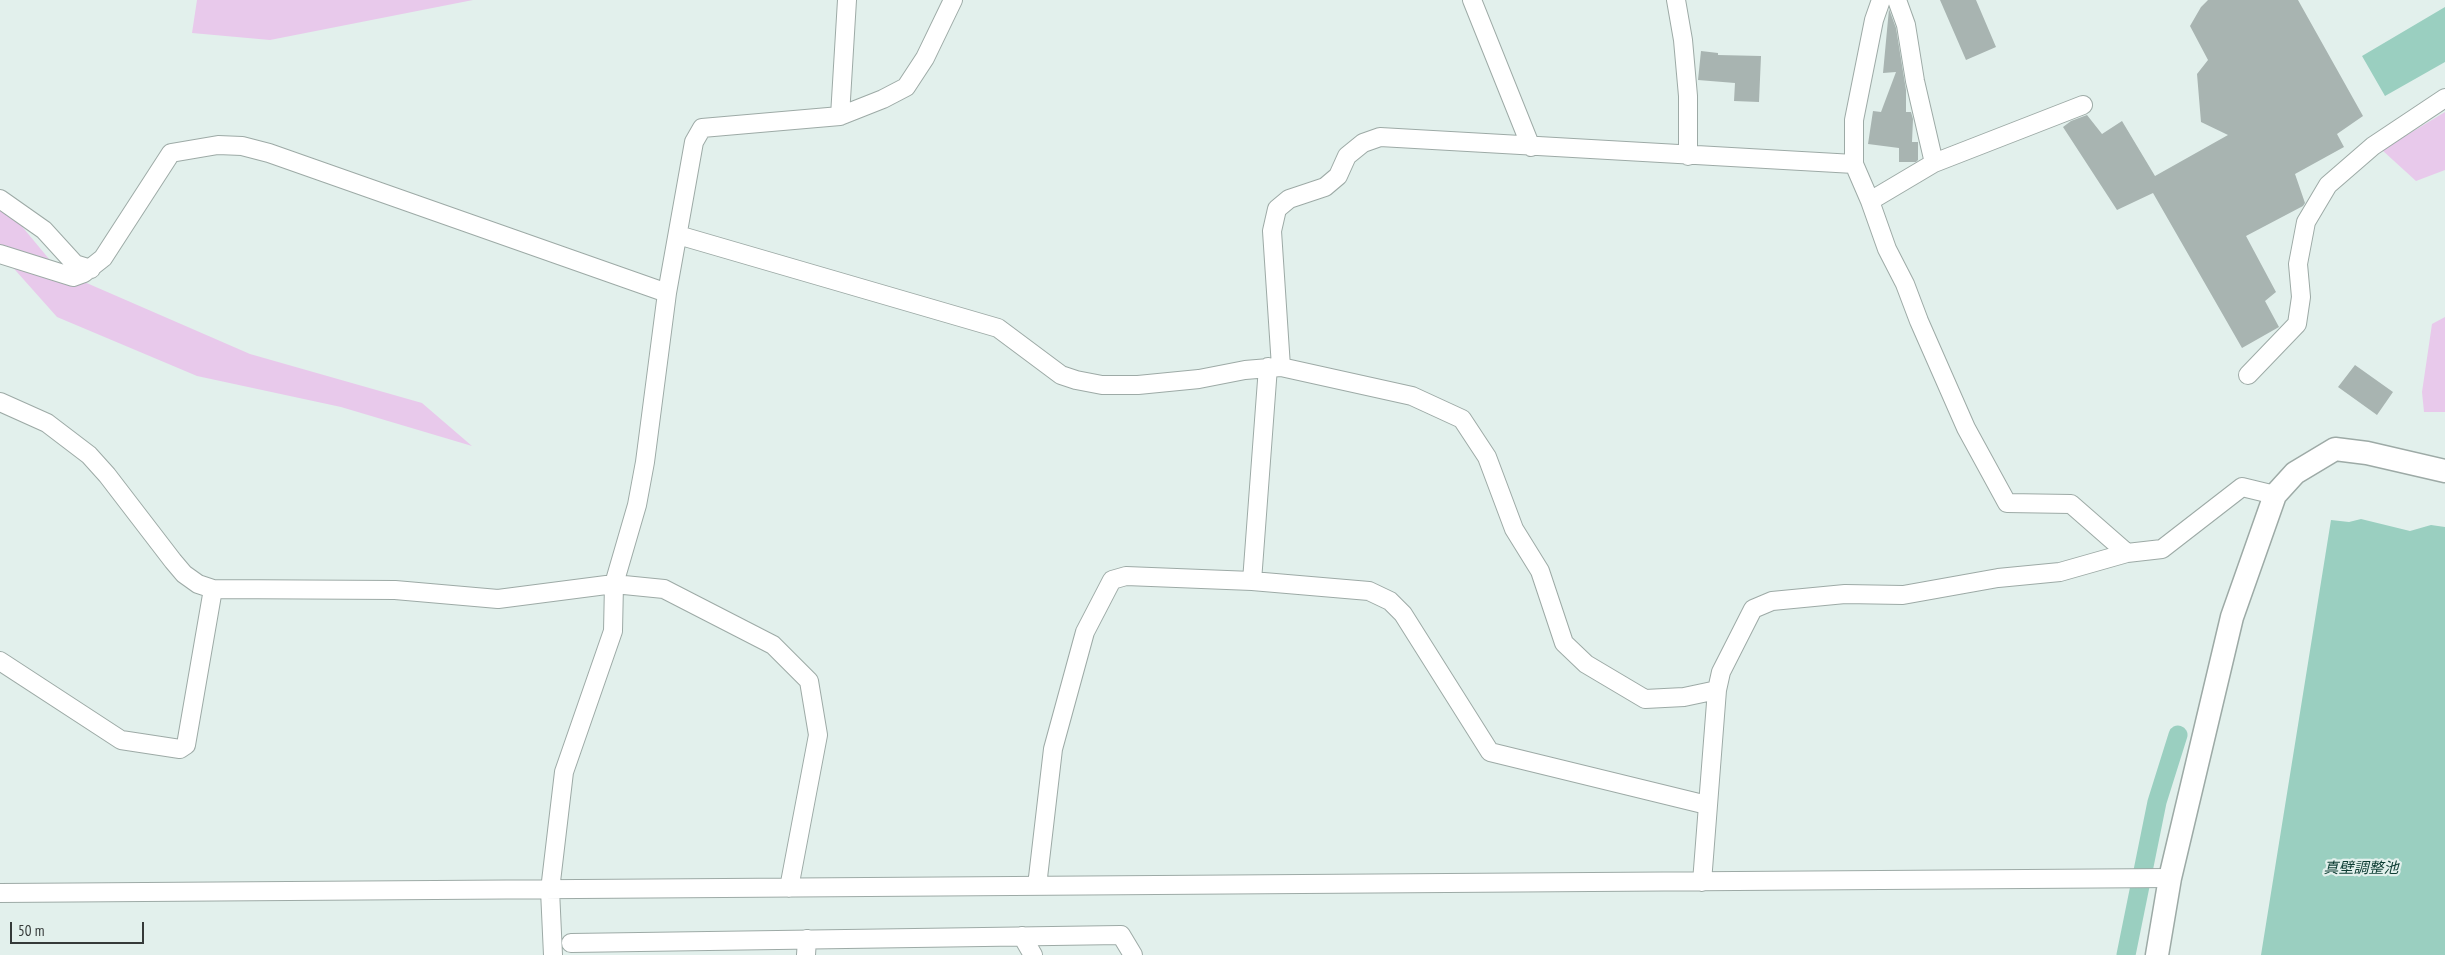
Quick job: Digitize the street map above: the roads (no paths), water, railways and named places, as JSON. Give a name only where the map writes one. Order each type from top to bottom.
[{"type":"street","points":[[840,116],[847,0]]},
{"type":"street","points":[[553,955],[550,890],[564,772],[609,648],[613,631],[614,584],[637,504],[645,462],[667,293],[694,142],[702,128],[840,116],[883,99],[906,87],[925,58],[953,0]]},
{"type":"street","points":[[1472,0],[1531,147]]},
{"type":"street","points":[[1676,0],[1688,96],[1688,156]]},
{"type":"street","points":[[1881,0],[1874,20],[1854,120],[1854,164],[1870,201],[1887,249],[1905,284],[1919,322],[1966,428],[2007,503],[2071,504],[2127,553]]},
{"type":"street","points":[[1897,0],[1906,25],[1915,81],[1934,163]]},
{"type":"street","points":[[2248,375],[2297,324],[2301,297],[2298,264],[2306,222],[2328,186],[2373,146],[2445,98]]},
{"type":"street","points":[[1870,201],[1934,163],[2083,105]]},
{"type":"street","points":[[1252,580],[1275,367],[1272,231],[1277,209],[1289,199],[1325,187],[1338,176],[1347,156],[1363,143],[1380,137],[1854,164]]},
{"type":"street","points":[[0,254],[73,277],[91,269],[103,258],[172,153],[194,147],[242,146],[268,153],[667,293]]},
{"type":"street","points":[[0,199],[44,230],[75,264],[91,269]]},
{"type":"street","points":[[678,234],[998,328],[1061,376],[1076,380],[1102,385],[1138,385],[1198,379],[1245,370],[1275,367],[1412,396],[1462,419],[1487,456],[1514,529],[1540,571],[1564,643],[1586,664],[1645,699],[1684,697],[1717,690]]},
{"type":"street","points":[[0,402],[47,422],[71,439],[107,475],[184,574],[198,584],[214,589],[395,590],[498,599],[614,584],[664,589],[774,645],[809,681],[818,735],[789,888]]},
{"type":"street","points":[[2157,955],[2170,878],[2232,617],[2275,495],[2295,473],[2336,449],[2367,453],[2445,471]]},
{"type":"street","points":[[1702,882],[1717,690],[1721,672],[1753,609],[1772,601],[1845,594],[1903,595],[1998,578],[2060,572],[2127,553],[2162,549],[2242,486],[2275,495]]},
{"type":"street","points":[[1037,886],[1053,749],[1084,632],[1112,580],[1126,576],[1252,580],[1369,591],[1390,601],[1403,614],[1490,752],[1707,805]]},
{"type":"street","points":[[0,661],[121,740],[180,749],[186,744],[214,589]]},
{"type":"street","points":[[0,893],[2170,878]]},
{"type":"street","points":[[571,943],[807,947],[1022,936],[1121,935],[1133,955]]},
{"type":"street","points":[[1022,936],[1033,955]]},
{"type":"water","points":[[2445,7],[2445,62],[2385,96],[2362,56]]},
{"type":"water","name":"真壁調整池","points":[[2361,519],[2410,531],[2431,525],[2445,527],[2445,955],[2261,955],[2331,520],[2349,522]]},
{"type":"waterway","points":[[2126,955],[2157,802],[2178,735]]}]
